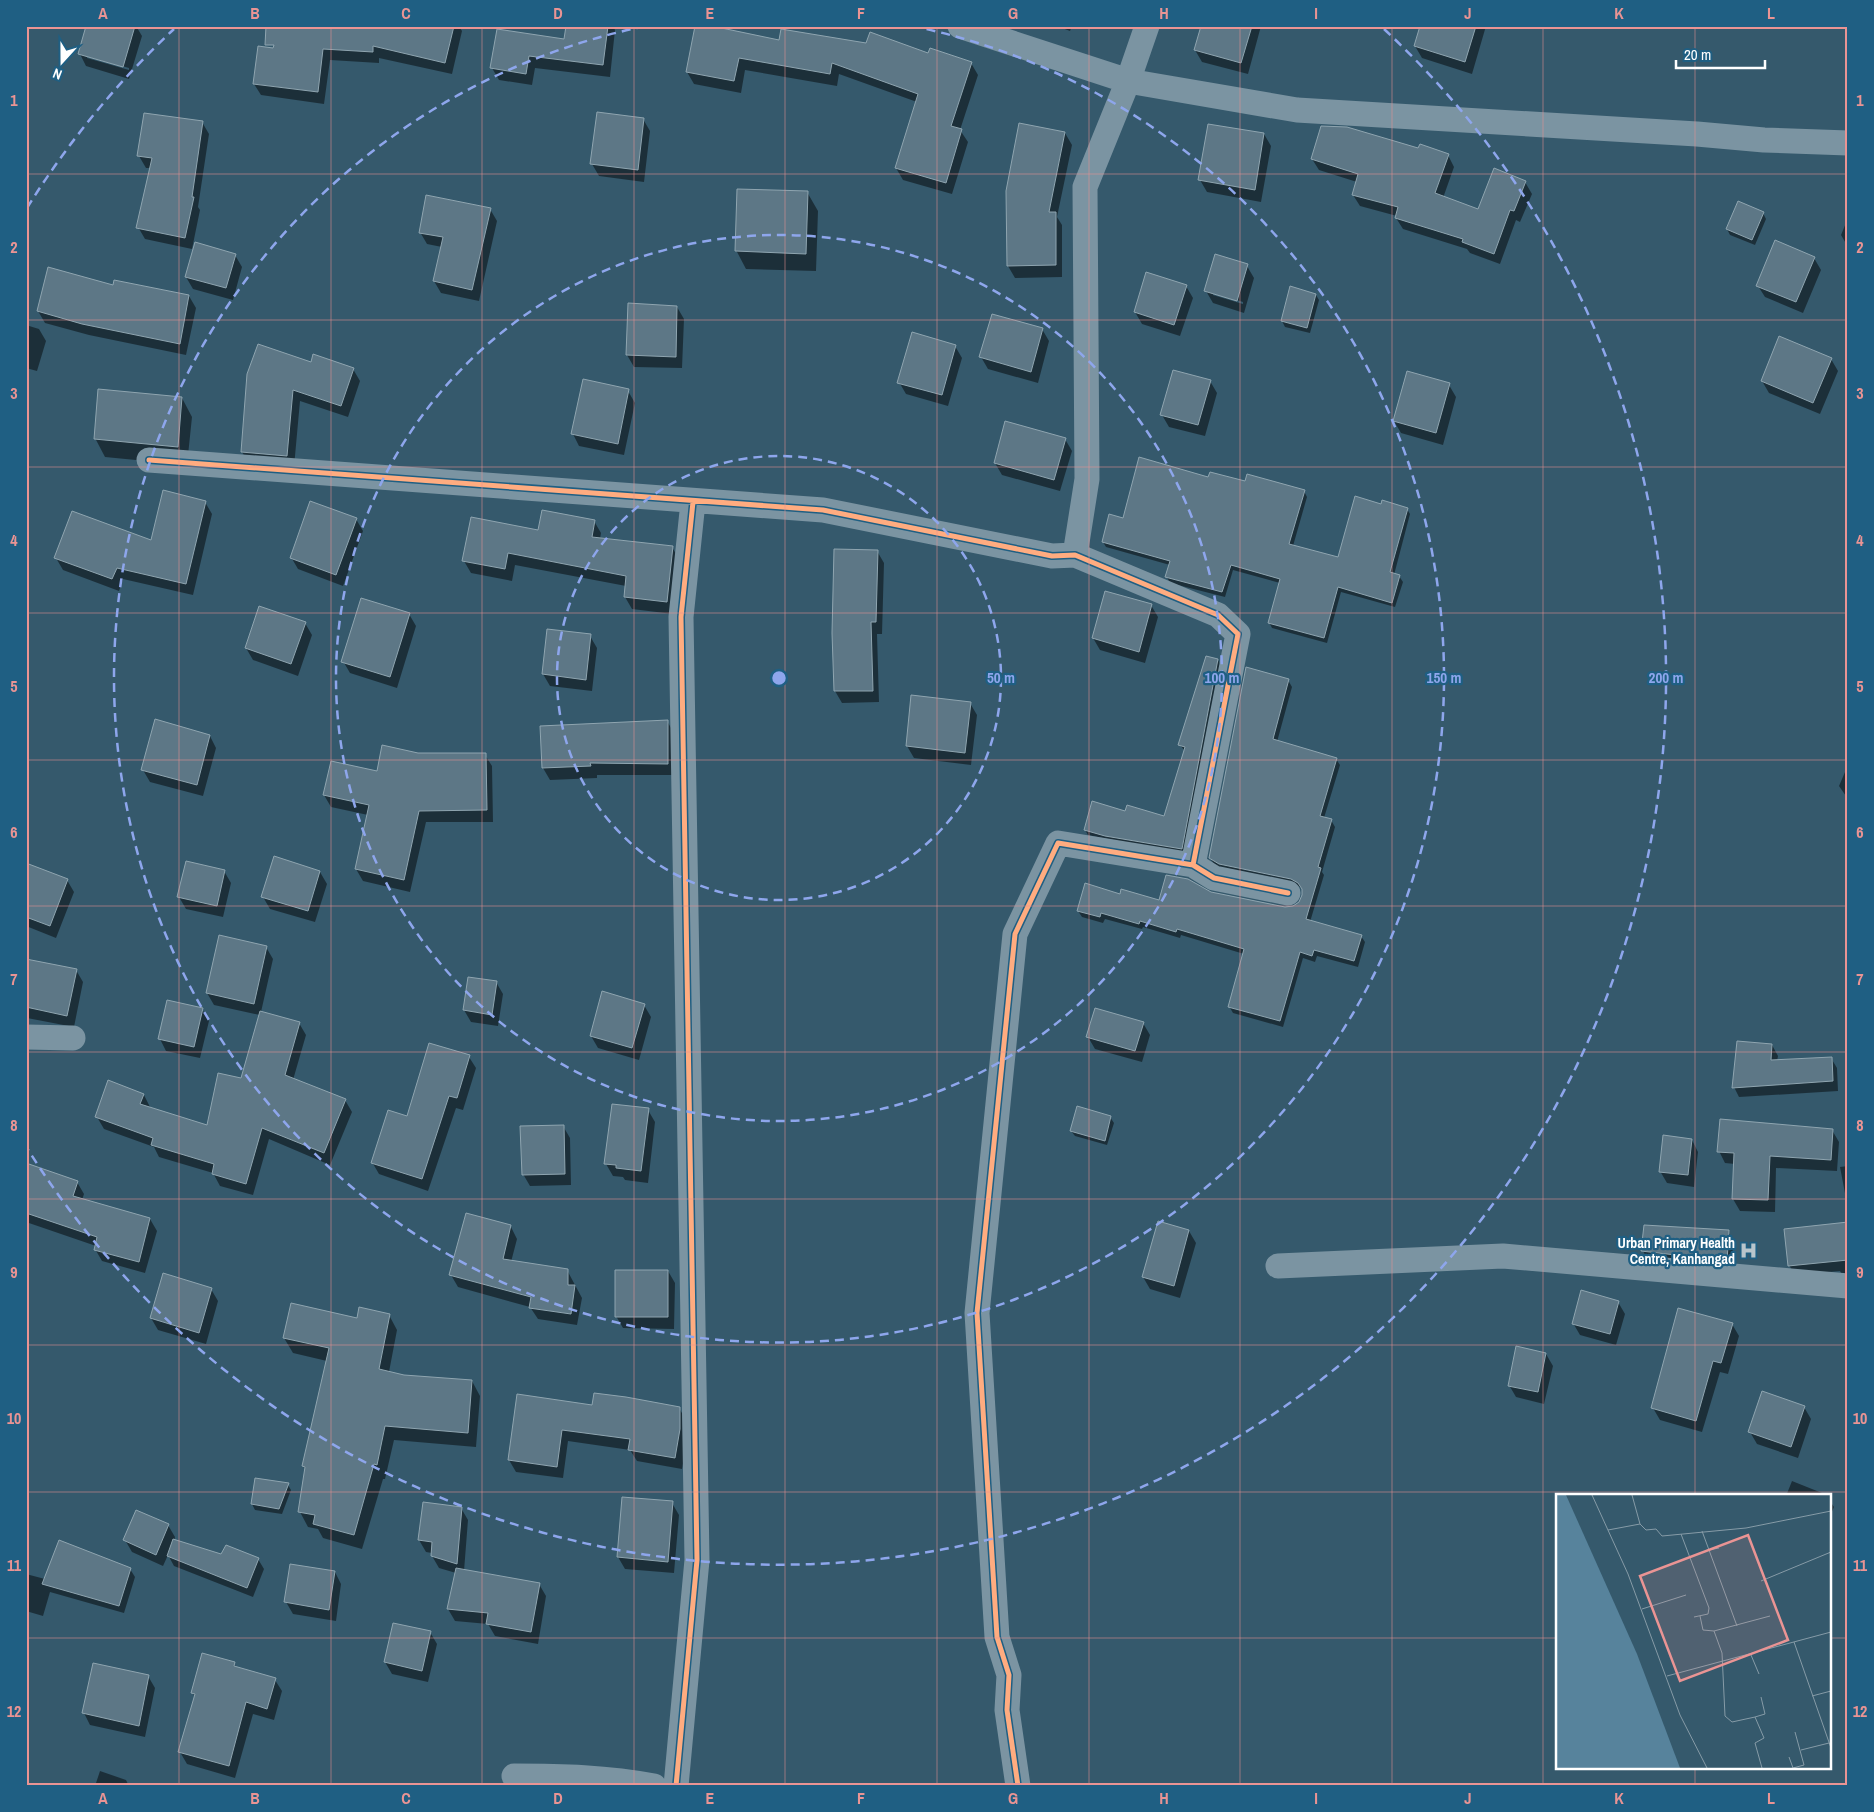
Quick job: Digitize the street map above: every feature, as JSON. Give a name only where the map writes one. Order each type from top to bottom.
[{"type":"street","points":[[960,26],[1128,81],[1296,110],[1764,140],[1848,143]]},
{"type":"street","points":[[1075,555],[1087,479],[1085,186],[1128,81],[1147,26]]},
{"type":"street","points":[[149,460],[693,502],[823,510],[1052,556],[1075,555],[1218,615],[1238,634],[1194,865]]},
{"type":"street","points":[[676,1786],[697,1560],[681,617],[693,502]]},
{"type":"street","points":[[1018,1786],[1007,1710],[1009,1675],[997,1637],[977,1313],[1014,934],[1058,843],[1194,865],[1214,878],[1288,892]]},
{"type":"street","points":[[26,1037],[73,1038]]},
{"type":"street","points":[[1278,1266],[1503,1256],[1848,1286]]},
{"type":"street","points":[[514,1776],[570,1776],[614,1779],[654,1786]]},
{"type":"building","points":[[86,26],[135,26],[123,67],[78,54]]},
{"type":"building","points":[[266,26],[454,26],[445,63],[373,46],[373,52],[323,49],[318,92],[253,84],[258,46],[273,48],[274,45],[265,45]]},
{"type":"building","points":[[566,26],[608,26],[603,65],[529,56],[526,74],[490,68],[497,29],[564,39]]},
{"type":"building","points":[[695,26],[712,26],[779,40],[781,29],[866,43],[870,32],[928,53],[930,48],[972,62],[951,126],[962,129],[946,183],[895,168],[918,94],[832,63],[830,74],[739,58],[734,81],[686,72]]},
{"type":"building","points":[[1201,26],[1252,26],[1241,63],[1194,50]]},
{"type":"building","points":[[1420,26],[1476,26],[1465,62],[1414,46]]},
{"type":"building","points":[[597,112],[644,118],[638,170],[590,164]]},
{"type":"building","points":[[144,113],[203,121],[192,197],[194,197],[185,238],[136,228],[152,158],[137,156]]},
{"type":"building","points":[[1019,123],[1065,132],[1049,212],[1056,212],[1056,265],[1007,266],[1006,191]]},
{"type":"building","points":[[1208,124],[1264,133],[1255,190],[1198,180]]},
{"type":"building","points":[[1321,126],[1347,127],[1418,148],[1420,144],[1449,154],[1435,193],[1478,209],[1494,168],[1526,181],[1514,211],[1510,210],[1494,254],[1462,242],[1463,239],[1395,218],[1398,207],[1352,195],[1358,174],[1311,159]]},
{"type":"building","points":[[737,189],[808,191],[806,254],[735,251]]},
{"type":"building","points":[[426,195],[491,208],[472,290],[433,281],[443,237],[419,233]]},
{"type":"building","points":[[1738,201],[1764,212],[1752,240],[1726,229]]},
{"type":"building","points":[[1775,240],[1815,257],[1796,302],[1756,286]]},
{"type":"building","points":[[195,242],[236,254],[226,288],[185,277]]},
{"type":"building","points":[[1215,254],[1248,264],[1237,301],[1204,291]]},
{"type":"building","points":[[48,267],[113,285],[114,280],[189,295],[180,344],[82,324],[37,311]]},
{"type":"building","points":[[1146,272],[1187,285],[1174,325],[1134,312]]},
{"type":"building","points":[[1290,286],[1316,294],[1307,328],[1281,321]]},
{"type":"building","points":[[628,303],[677,306],[676,357],[626,355]]},
{"type":"building","points":[[992,314],[1043,328],[1031,372],[979,357]]},
{"type":"building","points":[[912,332],[956,345],[942,395],[897,383]]},
{"type":"building","points":[[1779,336],[1832,358],[1813,403],[1761,381]]},
{"type":"building","points":[[258,344],[311,362],[313,354],[354,368],[341,406],[293,390],[287,456],[241,452],[247,374]]},
{"type":"building","points":[[1173,370],[1211,380],[1198,425],[1160,415]]},
{"type":"building","points":[[1407,371],[1450,383],[1436,433],[1393,421]]},
{"type":"building","points":[[583,379],[629,389],[618,444],[571,434]]},
{"type":"building","points":[[98,389],[182,397],[178,447],[94,439]]},
{"type":"building","points":[[1005,421],[1066,438],[1054,480],[994,463]]},
{"type":"building","points":[[1139,457],[1208,477],[1210,472],[1245,481],[1247,474],[1305,490],[1289,544],[1338,557],[1355,496],[1381,504],[1382,500],[1408,508],[1390,572],[1400,575],[1392,603],[1338,587],[1324,638],[1268,623],[1280,579],[1231,565],[1222,592],[1165,577],[1170,561],[1102,542],[1109,514],[1123,518]]},
{"type":"building","points":[[163,490],[206,501],[186,584],[117,568],[112,579],[54,558],[72,511],[151,540]]},
{"type":"building","points":[[310,501],[357,518],[336,575],[290,558]]},
{"type":"building","points":[[542,510],[595,520],[592,537],[673,546],[667,602],[624,597],[626,576],[508,553],[505,569],[462,561],[471,517],[538,530]]},
{"type":"building","points":[[834,549],[878,550],[876,622],[871,622],[873,691],[834,691],[832,633]]},
{"type":"building","points":[[1105,591],[1152,604],[1139,652],[1092,638]]},
{"type":"building","points":[[361,598],[410,613],[390,677],[341,662]]},
{"type":"building","points":[[259,606],[306,622],[291,664],[245,648]]},
{"type":"building","points":[[547,629],[591,634],[586,680],[542,674]]},
{"type":"building","points":[[1206,656],[1218,659],[1182,849],[1105,836],[1084,830],[1092,801],[1125,811],[1127,805],[1164,816],[1185,747],[1178,745]]},
{"type":"building","points":[[1246,667],[1289,679],[1273,739],[1337,758],[1320,816],[1332,819],[1318,867],[1321,868],[1306,919],[1362,935],[1354,961],[1314,950],[1312,956],[1300,952],[1280,1021],[1228,1007],[1244,949],[1177,929],[1176,932],[1140,921],[1139,924],[1101,913],[1100,917],[1077,911],[1085,883],[1120,894],[1121,889],[1159,900],[1166,875],[1188,879],[1211,892],[1285,907],[1293,906],[1299,902],[1302,889],[1298,883],[1291,879],[1219,864],[1209,858]]},
{"type":"building","points":[[911,695],[971,702],[965,753],[906,746]]},
{"type":"building","points":[[155,719],[210,735],[197,785],[141,770]]},
{"type":"building","points":[[668,720],[668,764],[590,763],[591,766],[542,768],[540,726]]},
{"type":"building","points":[[382,745],[418,753],[486,753],[487,810],[419,811],[404,880],[355,869],[369,805],[323,795],[331,761],[377,771]]},
{"type":"building","points":[[274,856],[320,871],[308,911],[261,897]]},
{"type":"building","points":[[186,861],[225,870],[217,906],[177,897]]},
{"type":"building","points":[[26,863],[68,879],[50,926],[26,917]]},
{"type":"building","points":[[219,935],[267,946],[254,1004],[206,993]]},
{"type":"building","points":[[26,959],[77,969],[67,1016],[26,1007]]},
{"type":"building","points":[[468,977],[497,981],[492,1015],[463,1010]]},
{"type":"building","points":[[602,991],[645,1004],[632,1048],[590,1036]]},
{"type":"building","points":[[167,1000],[203,1008],[194,1047],[158,1039]]},
{"type":"building","points":[[1095,1008],[1144,1022],[1135,1051],[1086,1037]]},
{"type":"building","points":[[260,1011],[300,1022],[285,1075],[346,1099],[324,1153],[262,1128],[246,1184],[212,1174],[214,1164],[151,1145],[153,1138],[95,1117],[108,1080],[144,1094],[140,1104],[207,1125],[218,1073],[241,1078]]},
{"type":"building","points":[[1737,1041],[1772,1044],[1771,1060],[1832,1057],[1833,1081],[1732,1088]]},
{"type":"building","points":[[429,1043],[470,1055],[457,1098],[449,1096],[422,1179],[371,1163],[388,1110],[407,1116]]},
{"type":"building","points":[[612,1104],[649,1108],[641,1171],[616,1168],[616,1165],[604,1164]]},
{"type":"building","points":[[1077,1106],[1111,1116],[1105,1141],[1070,1131]]},
{"type":"building","points":[[1720,1119],[1833,1129],[1831,1160],[1770,1156],[1768,1200],[1732,1199],[1734,1153],[1717,1152]]},
{"type":"building","points":[[564,1125],[565,1174],[522,1175],[520,1126]]},
{"type":"building","points":[[1663,1135],[1692,1139],[1688,1175],[1659,1172]]},
{"type":"building","points":[[26,1163],[78,1181],[73,1196],[150,1218],[139,1262],[94,1250],[97,1237],[26,1213]]},
{"type":"building","points":[[466,1213],[511,1225],[503,1259],[568,1269],[568,1285],[575,1285],[571,1314],[529,1308],[531,1297],[449,1275]]},
{"type":"building","points":[[1158,1221],[1189,1230],[1174,1286],[1142,1277]]},
{"type":"building","points":[[1848,1222],[1848,1260],[1788,1266],[1784,1229]]},
{"type":"building","points":[[1644,1225],[1729,1230],[1727,1261],[1641,1251]]},
{"type":"building","points":[[615,1270],[668,1270],[668,1317],[615,1317]]},
{"type":"building","points":[[163,1273],[212,1288],[199,1333],[150,1318]]},
{"type":"building","points":[[1581,1290],[1619,1301],[1610,1334],[1572,1324]]},
{"type":"building","points":[[291,1303],[357,1318],[359,1307],[390,1314],[379,1369],[404,1375],[472,1380],[468,1433],[385,1426],[377,1465],[374,1464],[354,1535],[313,1524],[315,1515],[298,1512],[305,1467],[302,1466],[329,1348],[283,1338]]},
{"type":"building","points":[[1678,1308],[1733,1323],[1721,1363],[1713,1361],[1696,1421],[1651,1408]]},
{"type":"building","points":[[1516,1346],[1546,1353],[1538,1392],[1508,1386]]},
{"type":"building","points":[[1762,1391],[1805,1406],[1791,1447],[1748,1432]]},
{"type":"building","points":[[594,1393],[680,1407],[680,1429],[675,1458],[628,1450],[630,1439],[562,1430],[557,1467],[508,1460],[517,1394],[592,1405]]},
{"type":"building","points":[[255,1478],[289,1483],[279,1509],[251,1504]]},
{"type":"building","points":[[622,1497],[673,1501],[668,1562],[617,1557]]},
{"type":"building","points":[[423,1502],[462,1507],[457,1564],[431,1556],[432,1542],[418,1540]]},
{"type":"building","points":[[136,1510],[169,1524],[156,1555],[123,1540]]},
{"type":"building","points":[[173,1539],[221,1554],[226,1545],[259,1558],[247,1588],[167,1556]]},
{"type":"building","points":[[59,1540],[131,1568],[119,1606],[42,1584]]},
{"type":"building","points":[[290,1564],[335,1571],[329,1610],[284,1602]]},
{"type":"building","points":[[456,1568],[540,1583],[531,1632],[486,1624],[488,1613],[447,1609]]},
{"type":"building","points":[[393,1623],[431,1631],[422,1671],[384,1662]]},
{"type":"building","points":[[202,1653],[235,1662],[234,1666],[276,1678],[267,1709],[246,1702],[229,1766],[178,1752],[195,1694],[191,1693]]},
{"type":"building","points":[[93,1663],[149,1675],[139,1726],[82,1713]]},
{"type":"cycle path","points":[[149,460],[823,510],[1052,556],[1075,555],[1218,615],[1238,634],[1193,865]]},
{"type":"cycle path","points":[[676,1786],[697,1560],[681,617],[693,502]]},
{"type":"cycle path","points":[[1018,1786],[1007,1710],[1009,1675],[997,1637],[977,1313],[1015,934],[1058,843],[1193,865],[1214,878],[1288,893]]},
{"type":"place","name":"Urban Primary Health Centre, Kanhangad","points":[[1749,1251]]}]
